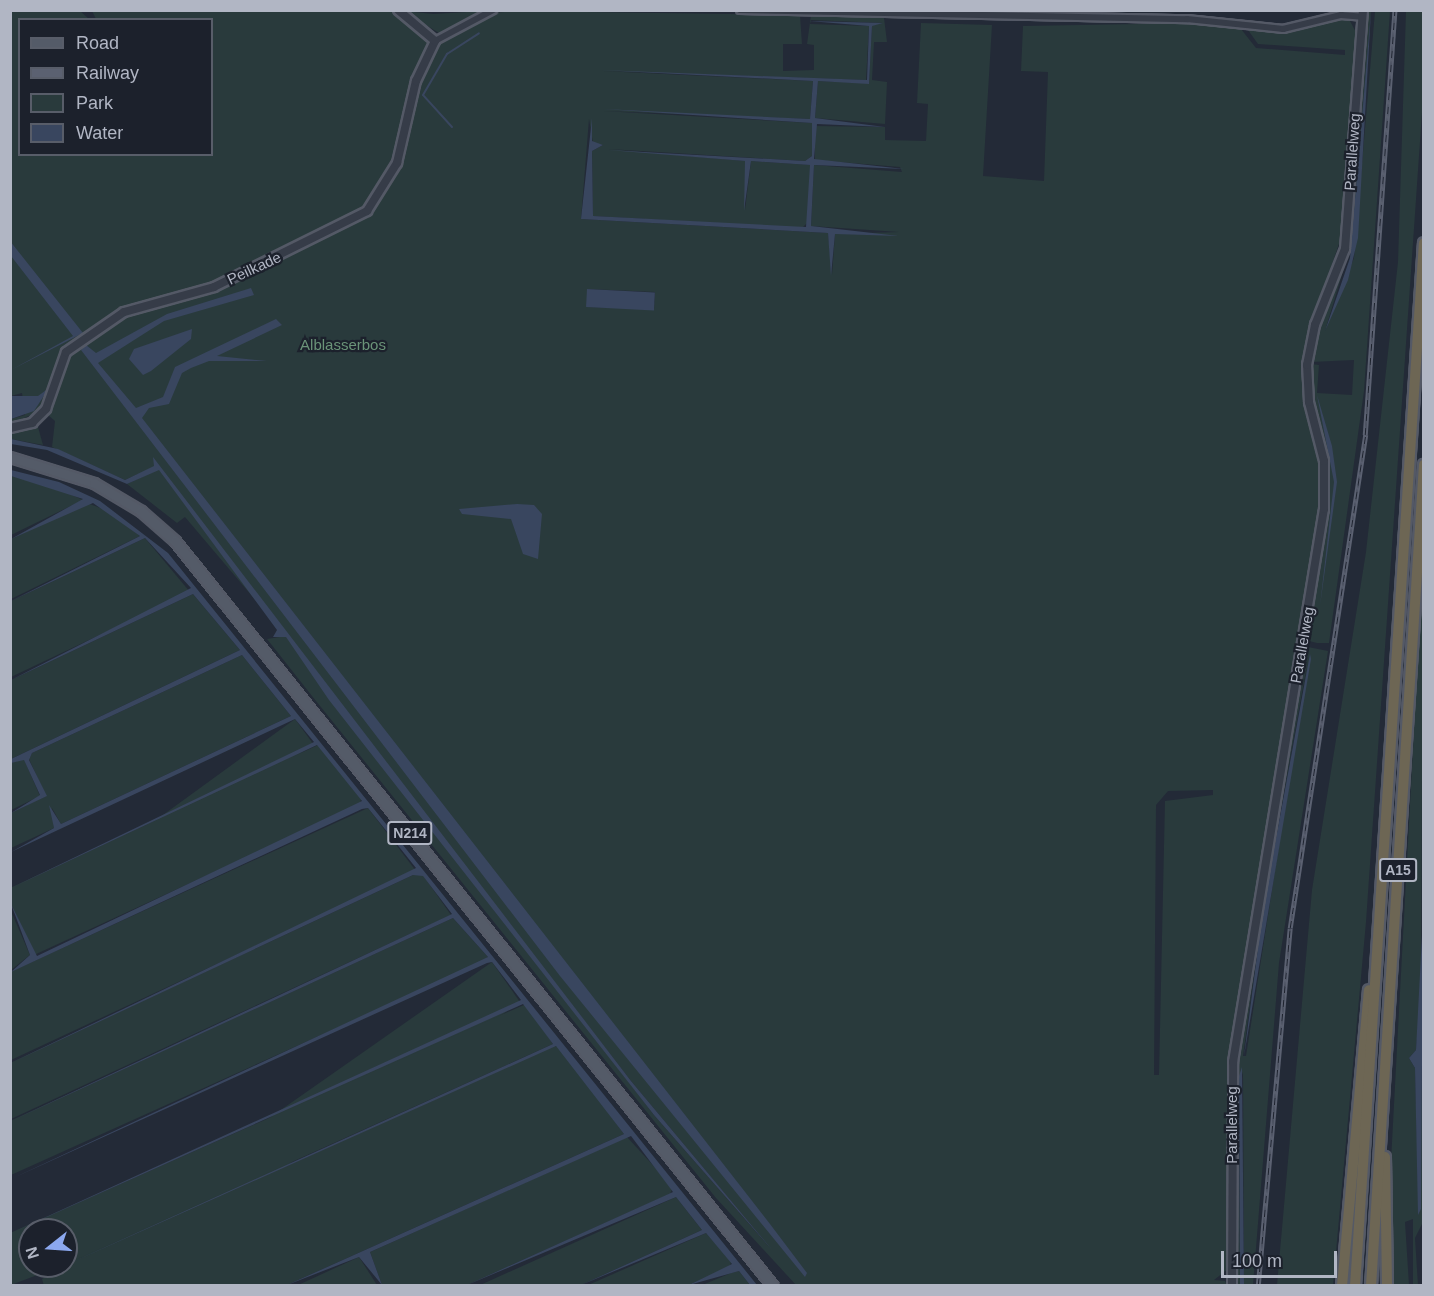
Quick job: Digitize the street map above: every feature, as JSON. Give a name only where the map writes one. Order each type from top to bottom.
[{"type":"highway","name":"A15","points":[[1355,1286],[1424,243]]},
{"type":"highway","name":"A15","points":[[1371,1286],[1424,465]]},
{"type":"highway","name":"A15","points":[[1342,1286],[1357,1081],[1378,937]]},
{"type":"highway","name":"A15","points":[[1386,1061],[1387,1286]]},
{"type":"main road","name":"N214","points":[[10,457],[94,483],[141,511],[175,541],[773,1286]]},
{"type":"main road","name":"N214","points":[[764,1272],[779,1286]]},
{"type":"street","points":[[398,10],[435,41],[493,10]]},
{"type":"street","points":[[740,10],[1187,19],[1283,29],[1341,15],[1362,14]]},
{"type":"street","name":"Parallelweg","points":[[1232,1286],[1233,1062],[1324,508],[1324,461],[1309,402],[1307,365],[1315,326],[1345,249],[1362,14]]},
{"type":"street","name":"Peilkade","points":[[10,428],[32,423],[46,410],[66,352],[124,312],[214,287],[367,211],[397,163],[416,81],[435,41]]},
{"type":"green space","name":"Alblasserbos","points":[[10,11],[80,11],[88,18],[18,18],[18,156],[213,156],[213,18],[96,18],[92,11],[395,11],[439,44],[492,13],[515,11],[800,15],[802,44],[783,44],[783,71],[814,70],[814,45],[807,44],[811,15],[884,18],[887,42],[874,42],[872,80],[887,82],[885,124],[815,118],[818,81],[869,83],[872,25],[883,23],[811,20],[810,24],[869,26],[866,80],[602,71],[813,81],[810,119],[603,111],[812,123],[812,156],[805,161],[608,149],[745,161],[745,210],[751,161],[811,165],[808,222],[802,228],[593,216],[592,151],[603,145],[593,143],[589,119],[581,219],[828,233],[832,275],[835,234],[899,232],[811,226],[814,165],[902,172],[900,167],[815,160],[815,126],[885,127],[885,140],[926,141],[928,104],[917,103],[921,23],[992,25],[983,176],[1044,181],[1048,72],[1021,71],[1023,26],[1198,23],[1241,29],[1256,48],[1345,55],[1345,50],[1258,44],[1248,30],[1294,32],[1341,18],[1350,21],[1358,36],[1343,232],[1308,335],[1303,372],[1322,471],[1321,501],[1229,1073],[1229,1268],[1214,1280],[1225,1281],[1227,1285],[796,1285],[716,1198],[312,696],[267,639],[286,636],[185,517],[177,523],[127,484],[142,477],[138,474],[125,480],[52,447],[55,421],[42,410],[11,424],[11,419],[25,415],[22,393],[11,396]],"holes":[[[588,289],[655,292],[654,309],[588,307]],[[330,693],[631,1081],[771,1249],[654,1115]],[[1213,790],[1213,795],[1165,801],[1159,1075],[1154,1075],[1156,805],[1168,791]]]},
{"type":"green space","points":[[403,11],[434,14],[483,11],[439,33]]},
{"type":"green space","points":[[1366,11],[1371,11],[1353,238],[1325,331],[1354,258],[1375,11],[1390,11],[1364,391],[1329,643],[1317,643],[1309,641],[1310,622],[1328,464],[1311,394],[1311,364],[1319,365],[1317,393],[1352,395],[1354,360],[1311,362],[1317,328],[1348,249]]},
{"type":"green space","points":[[1406,11],[1423,11],[1423,98],[1366,922],[1333,1285],[1277,1285],[1312,890],[1366,552],[1398,262]]},
{"type":"green space","points":[[38,427],[43,445],[11,439],[10,432]]},
{"type":"green space","points":[[11,476],[42,482],[83,500],[11,535]]},
{"type":"green space","points":[[87,503],[111,512],[140,536],[11,599],[11,539]]},
{"type":"green space","points":[[145,538],[190,592],[11,677],[11,601]]},
{"type":"green space","points":[[1423,561],[1421,991],[1416,1050],[1409,1058],[1415,1068],[1419,1215],[1423,999],[1424,1220],[1415,1238],[1418,1285],[1413,1285],[1413,1219],[1405,1222],[1409,1285],[1393,1286],[1391,1161]]},
{"type":"green space","points":[[193,594],[240,650],[11,759],[11,680]]},
{"type":"green space","points":[[1308,647],[1328,651],[1279,963],[1253,1285],[1244,1285],[1243,1072],[1239,1084],[1240,1284],[1236,1286],[1237,1058]],"holes":[[[1309,654],[1246,1056],[1243,1056],[1263,909]]]},
{"type":"green space","points":[[242,655],[291,716],[61,824],[52,808],[54,828],[11,848],[11,813],[46,796],[29,759],[32,753]]},
{"type":"green space","points":[[295,719],[313,744],[58,929],[40,904]]},
{"type":"green space","points":[[318,745],[361,799],[360,805],[34,955],[11,904],[10,888]]},
{"type":"green space","points":[[24,759],[40,796],[11,810],[10,763]]},
{"type":"green space","points":[[368,808],[416,871],[11,1060],[10,972]]},
{"type":"green space","points":[[413,875],[423,875],[451,915],[11,1119],[10,1063]]},
{"type":"green space","points":[[10,909],[30,955],[11,970],[10,970]]},
{"type":"green space","points":[[453,918],[488,957],[483,962],[11,1175],[10,1121]]},
{"type":"green space","points":[[492,962],[520,1002],[115,1286],[73,1286],[67,1278],[78,1278],[78,1252]]},
{"type":"green space","points":[[526,1004],[553,1044],[78,1259],[78,1218],[44,1218]]},
{"type":"green space","points":[[554,1046],[560,1047],[624,1134],[287,1285],[44,1286],[44,1278],[78,1278],[78,1260]]},
{"type":"green space","points":[[627,1137],[673,1187],[670,1194],[467,1285],[382,1285],[370,1252]]},
{"type":"green space","points":[[676,1197],[702,1230],[581,1285],[478,1286]]},
{"type":"green space","points":[[18,1229],[18,1278],[29,1278],[11,1285],[10,1233]]},
{"type":"green space","points":[[706,1233],[731,1261],[730,1267],[689,1285],[586,1286]]},
{"type":"green space","points":[[359,1257],[377,1285],[296,1286]]},
{"type":"green space","points":[[739,1271],[750,1285],[700,1286],[731,1273]]},
{"type":"water","points":[[1371,11],[1358,238],[1348,280],[1325,331],[1350,258]]},
{"type":"water","points":[[809,21],[883,23],[872,26],[869,84],[818,81],[815,118],[885,127],[817,124],[814,159],[904,169],[814,165],[811,226],[899,236],[835,234],[831,276],[828,233],[581,219],[592,118],[592,141],[603,145],[592,151],[593,216],[806,227],[810,165],[751,161],[744,211],[745,161],[608,150],[805,161],[812,156],[812,123],[603,109],[810,119],[813,81],[600,70],[867,80],[869,26]]},
{"type":"water","points":[[10,241],[83,333],[11,370],[73,336],[11,256]]},
{"type":"water","points":[[251,288],[254,295],[164,321],[98,363],[136,408],[163,397],[175,367],[276,319],[282,325],[217,356],[267,361],[209,361],[191,368],[182,373],[169,404],[149,408],[142,418],[770,1224],[807,1273],[805,1277],[560,976],[81,350],[86,345],[96,353],[167,314]]},
{"type":"water","points":[[587,289],[655,293],[654,311],[586,307]]},
{"type":"water","points":[[192,329],[191,339],[143,375],[129,359],[134,349]]},
{"type":"water","points":[[49,388],[34,411],[11,419],[11,396],[38,396]]},
{"type":"water","points":[[1317,395],[1332,446],[1337,482],[1320,606],[1334,482]]},
{"type":"water","points":[[11,439],[58,449],[125,480],[154,466],[153,457],[631,1081],[773,1251],[654,1115],[329,700],[286,637],[273,637],[277,630],[159,470],[127,484],[47,450],[11,444]]},
{"type":"water","points":[[11,470],[59,482],[100,501],[168,553],[757,1285],[750,1285],[739,1271],[689,1285],[732,1264],[706,1233],[581,1285],[702,1230],[676,1197],[467,1285],[673,1192],[631,1136],[370,1252],[382,1285],[359,1257],[287,1285],[624,1134],[556,1046],[78,1260],[553,1044],[523,1004],[44,1218],[521,1000],[492,962],[487,963],[11,1179],[488,957],[453,918],[11,1121],[452,914],[423,876],[413,875],[11,1063],[416,868],[368,808],[362,809],[11,972],[30,955],[11,904],[37,956],[362,801],[317,745],[11,888],[314,742],[295,719],[11,852],[54,828],[49,805],[61,824],[291,716],[242,655],[32,753],[29,760],[47,796],[11,813],[40,795],[24,760],[11,763],[11,759],[240,650],[193,594],[11,680],[191,588],[145,538],[11,601],[140,536],[93,503],[11,539],[83,499],[11,476]]},
{"type":"water","points":[[517,504],[534,505],[542,514],[538,559],[523,554],[511,519],[462,514],[459,509]]},
{"type":"water","points":[[1310,654],[1311,659],[1244,1056],[1263,909]]},
{"type":"water","points":[[1423,916],[1421,1209],[1418,1215],[1415,1068],[1409,1058],[1416,1050]]},
{"type":"water","points":[[1242,1067],[1244,1285],[1240,1286],[1239,1076]]},
{"type":"waterway","points":[[452,127],[423,95],[447,54],[479,33]]},
{"type":"railway","points":[[1258,1286],[1290,928],[1365,435],[1395,10]]}]
